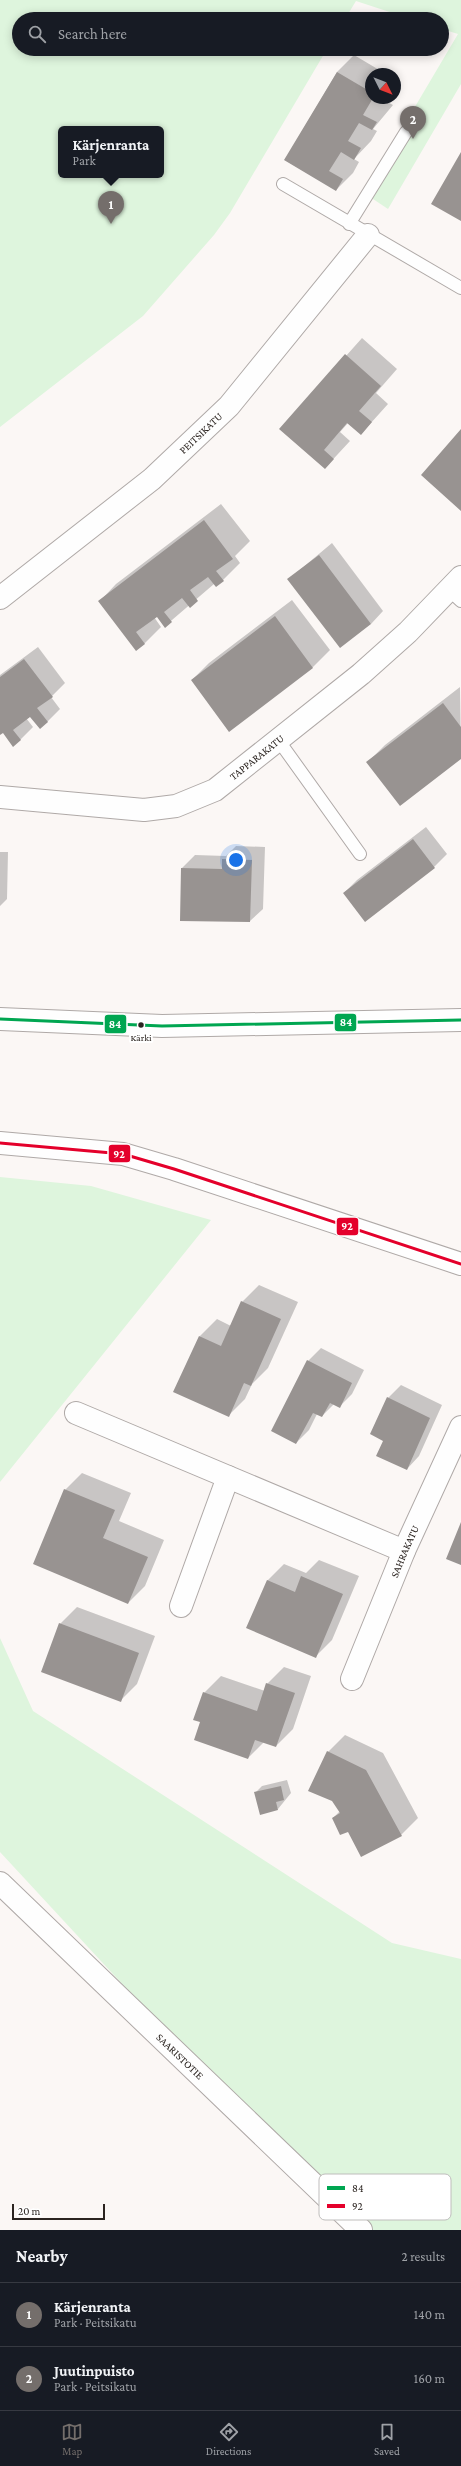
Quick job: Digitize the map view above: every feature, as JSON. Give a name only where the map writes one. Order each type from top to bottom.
[{"type":"street","name":"PEITSIKATU","points":[[0,598],[152,479],[229,406],[368,235]]},
{"type":"street","name":"TAPPARAKATU","points":[[0,797],[144,810],[176,806],[215,790],[279,741],[361,674],[457,590]]},
{"type":"street","points":[[0,1019],[162,1026],[461,1020]]},
{"type":"street","points":[[0,1143],[123,1154],[461,1264]]},
{"type":"street","points":[[76,1413],[404,1551]]},
{"type":"street","name":"SAHRAKATU","points":[[352,1679],[404,1551],[461,1427]]},
{"type":"street","points":[[181,1606],[228,1477]]},
{"type":"street","name":"SAARISTOTIE","points":[[0,1883],[319,2190]]},
{"type":"street","name":"SAARISTOTIE","points":[[351,2220],[361,2230]]},
{"type":"lane","points":[[349,224],[406,132]]},
{"type":"lane","points":[[283,184],[349,224],[461,288]]},
{"type":"lane","points":[[279,741],[360,854]]},
{"type":"green space","points":[[0,0],[461,0],[461,84],[388,209],[364,193],[445,56],[449,56],[449,49],[458,34],[449,31],[449,12],[390,12],[356,1],[349,12],[12,12],[12,56],[323,56],[230,213],[214,235],[143,316],[0,427]]},
{"type":"green space","points":[[0,1177],[91,1186],[211,1220],[0,1482]]},
{"type":"green space","points":[[0,1638],[33,1711],[392,1943],[461,1959],[461,2230],[365,2230],[354,2220],[451,2220],[451,2174],[319,2174],[319,2188],[262,2135],[0,1852]]},
{"type":"building","points":[[337,72],[365,88],[365,104],[369,104],[363,115],[377,122],[372,130],[359,123],[348,141],[361,148],[354,160],[341,152],[329,171],[343,179],[336,191],[284,160]]},
{"type":"building","points":[[461,152],[461,221],[431,204]]},
{"type":"building","points":[[345,354],[381,386],[359,411],[372,422],[361,435],[347,423],[324,450],[334,459],[325,469],[279,429]]},
{"type":"building","points":[[461,429],[461,511],[421,475]]},
{"type":"building","points":[[204,520],[233,559],[216,571],[224,581],[216,587],[208,577],[190,590],[198,601],[190,608],[182,598],[164,612],[172,622],[165,628],[157,617],[136,632],[145,644],[136,651],[98,601]]},
{"type":"building","points":[[319,555],[371,624],[340,648],[287,579]]},
{"type":"building","points":[[275,616],[313,668],[229,732],[191,680]]},
{"type":"building","points":[[24,659],[53,697],[37,708],[48,722],[40,729],[30,717],[13,730],[21,740],[13,747],[3,733],[0,735],[0,677]]},
{"type":"building","points":[[443,703],[461,727],[461,759],[400,806],[366,762]]},
{"type":"building","points":[[413,839],[435,868],[365,922],[343,893]]},
{"type":"building","points":[[222,859],[252,860],[250,922],[180,921],[181,868],[222,869]]},
{"type":"building","points":[[241,1301],[281,1319],[251,1386],[244,1383],[229,1417],[173,1392],[199,1336],[221,1346]]},
{"type":"building","points":[[307,1360],[352,1383],[340,1408],[330,1403],[322,1417],[313,1413],[296,1444],[271,1431]]},
{"type":"building","points":[[387,1397],[430,1418],[407,1470],[376,1456],[383,1441],[370,1434]]},
{"type":"building","points":[[64,1489],[115,1510],[103,1538],[148,1557],[128,1604],[33,1564]]},
{"type":"building","points":[[461,1522],[461,1565],[446,1559]]},
{"type":"building","points":[[301,1576],[343,1594],[316,1658],[246,1628],[267,1580],[295,1592]]},
{"type":"building","points":[[59,1623],[139,1653],[121,1702],[41,1672]]},
{"type":"building","points":[[266,1683],[295,1693],[276,1747],[255,1740],[248,1759],[194,1740],[200,1722],[193,1720],[203,1692],[257,1711]]},
{"type":"building","points":[[327,1751],[366,1770],[402,1836],[361,1857],[348,1832],[340,1835],[332,1818],[340,1813],[332,1801],[308,1791]]},
{"type":"building","points":[[281,1786],[284,1800],[276,1802],[278,1810],[260,1815],[254,1792]]},
{"type":"transit line","name":"84","points":[[0,1019],[162,1026],[461,1020]]},
{"type":"transit line","name":"92","points":[[0,1143],[123,1154],[174,1169],[461,1264]]},
{"type":"place","name":"Juutinpuisto","points":[[413,139]]},
{"type":"place","name":"Kärjenranta","points":[[111,224]]},
{"type":"place","name":"Kärki","points":[[141,1025]]}]
